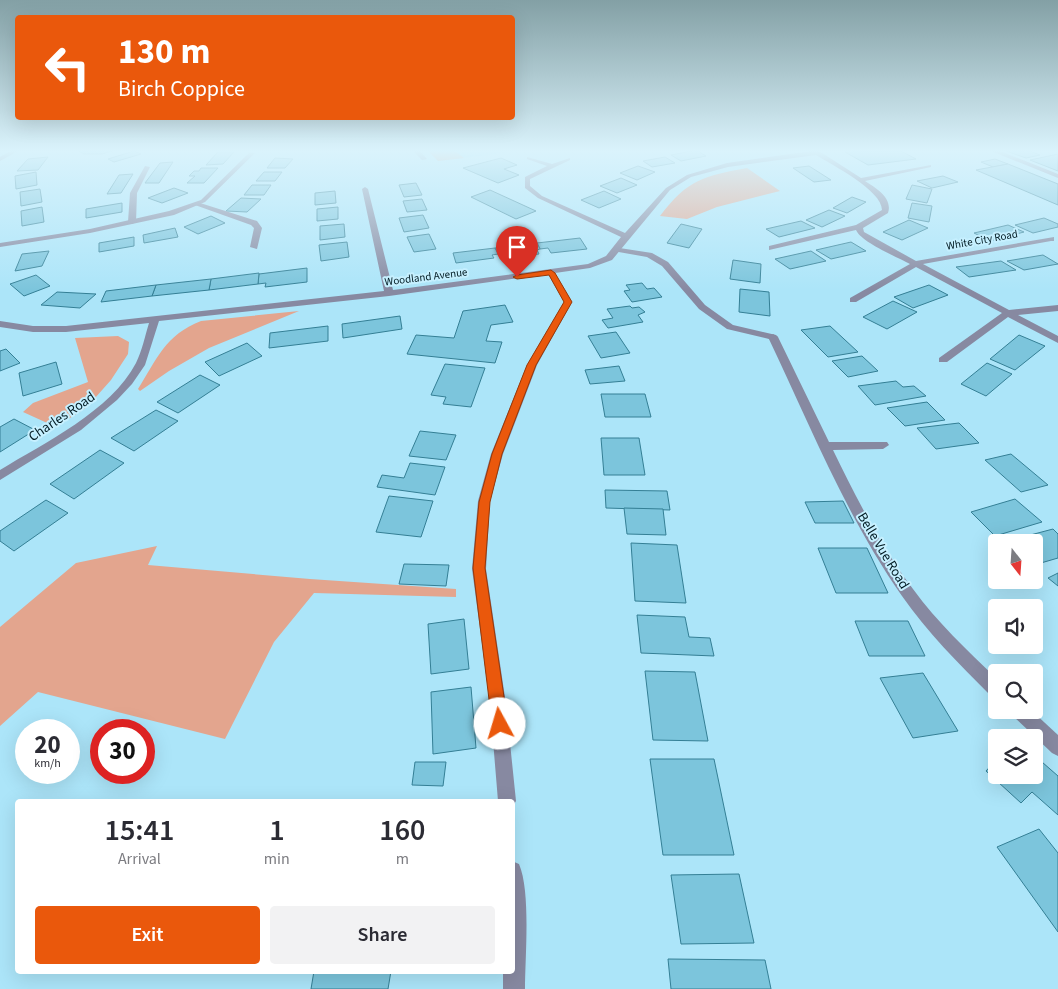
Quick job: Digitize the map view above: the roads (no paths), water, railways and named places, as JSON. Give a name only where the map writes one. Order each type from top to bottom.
[{"type":"street","points":[[131,197],[132,222]]},
{"type":"street","points":[[0,245],[132,222],[171,213],[203,201],[207,197]]},
{"type":"street","points":[[367,197],[389,293]]},
{"type":"street","points":[[540,197],[626,236]]},
{"type":"street","name":"Woodland Avenue","points":[[0,324],[33,329],[66,329],[389,293],[551,273],[590,266],[609,258],[661,197]]},
{"type":"street","points":[[772,248],[859,227],[885,211],[886,208],[880,197]]},
{"type":"street","points":[[196,204],[254,223],[258,228],[254,248]]},
{"type":"street","points":[[859,227],[861,233],[873,241],[1058,340]]},
{"type":"street","name":"White City Road","points":[[853,300],[917,263],[1051,239]]},
{"type":"street","name":"Belle Vue Road","points":[[616,249],[649,255],[665,264],[702,307],[730,326],[772,337],[860,514],[898,579],[937,628],[988,681]]},
{"type":"street","points":[[507,799],[498,704],[479,568],[479,547],[484,502],[497,454],[532,365],[568,302],[551,273]]},
{"type":"street","points":[[943,360],[1008,313],[1058,308]]},
{"type":"street","name":"Charles Road","points":[[0,476],[105,408],[140,365],[155,318]]},
{"type":"street","points":[[826,446],[883,445]]},
{"type":"street","points":[[1028,719],[1058,747]]},
{"type":"street","points":[[514,974],[514,989]]}]
